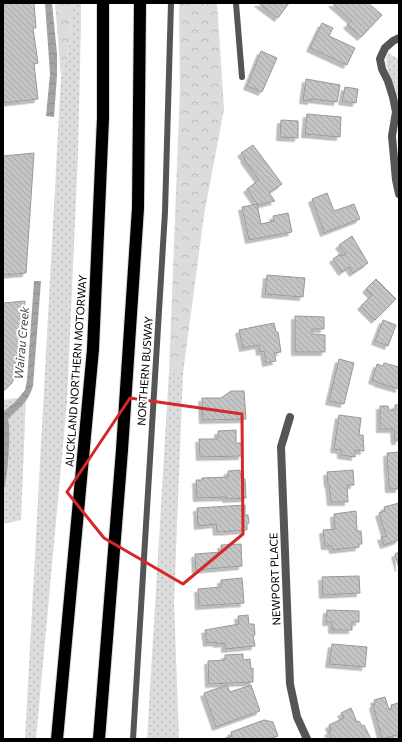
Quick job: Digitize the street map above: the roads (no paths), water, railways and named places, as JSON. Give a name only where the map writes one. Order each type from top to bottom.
[{"type":"highway","name":"AUCKLAND NORTHERN MOTORWAY","points":[[57,739],[93,349],[103,118],[103,3]]},
{"type":"highway","points":[[99,739],[122,450],[138,208],[140,3]]},
{"type":"street","points":[[399,38],[393,40],[385,48],[380,58],[382,69],[388,81],[397,109],[392,136],[396,180],[399,194]]},
{"type":"street","name":"NEWPORT PLACE","points":[[290,417],[281,447],[289,677],[293,704],[307,739]]},
{"type":"lane","name":"NORTHERN BUSWAY","points":[[132,739],[165,212],[171,3]]},
{"type":"lane","points":[[236,3],[242,77]]},
{"type":"water","points":[[45,3],[52,3],[57,54],[54,117],[46,116],[50,74]]},
{"type":"water","points":[[34,281],[41,281],[33,386],[29,396],[20,408],[8,419],[8,456],[3,492],[3,412],[15,402],[25,390]]},
{"type":"water label","name":"Wairau Creek","points":[[22,343]]}]
